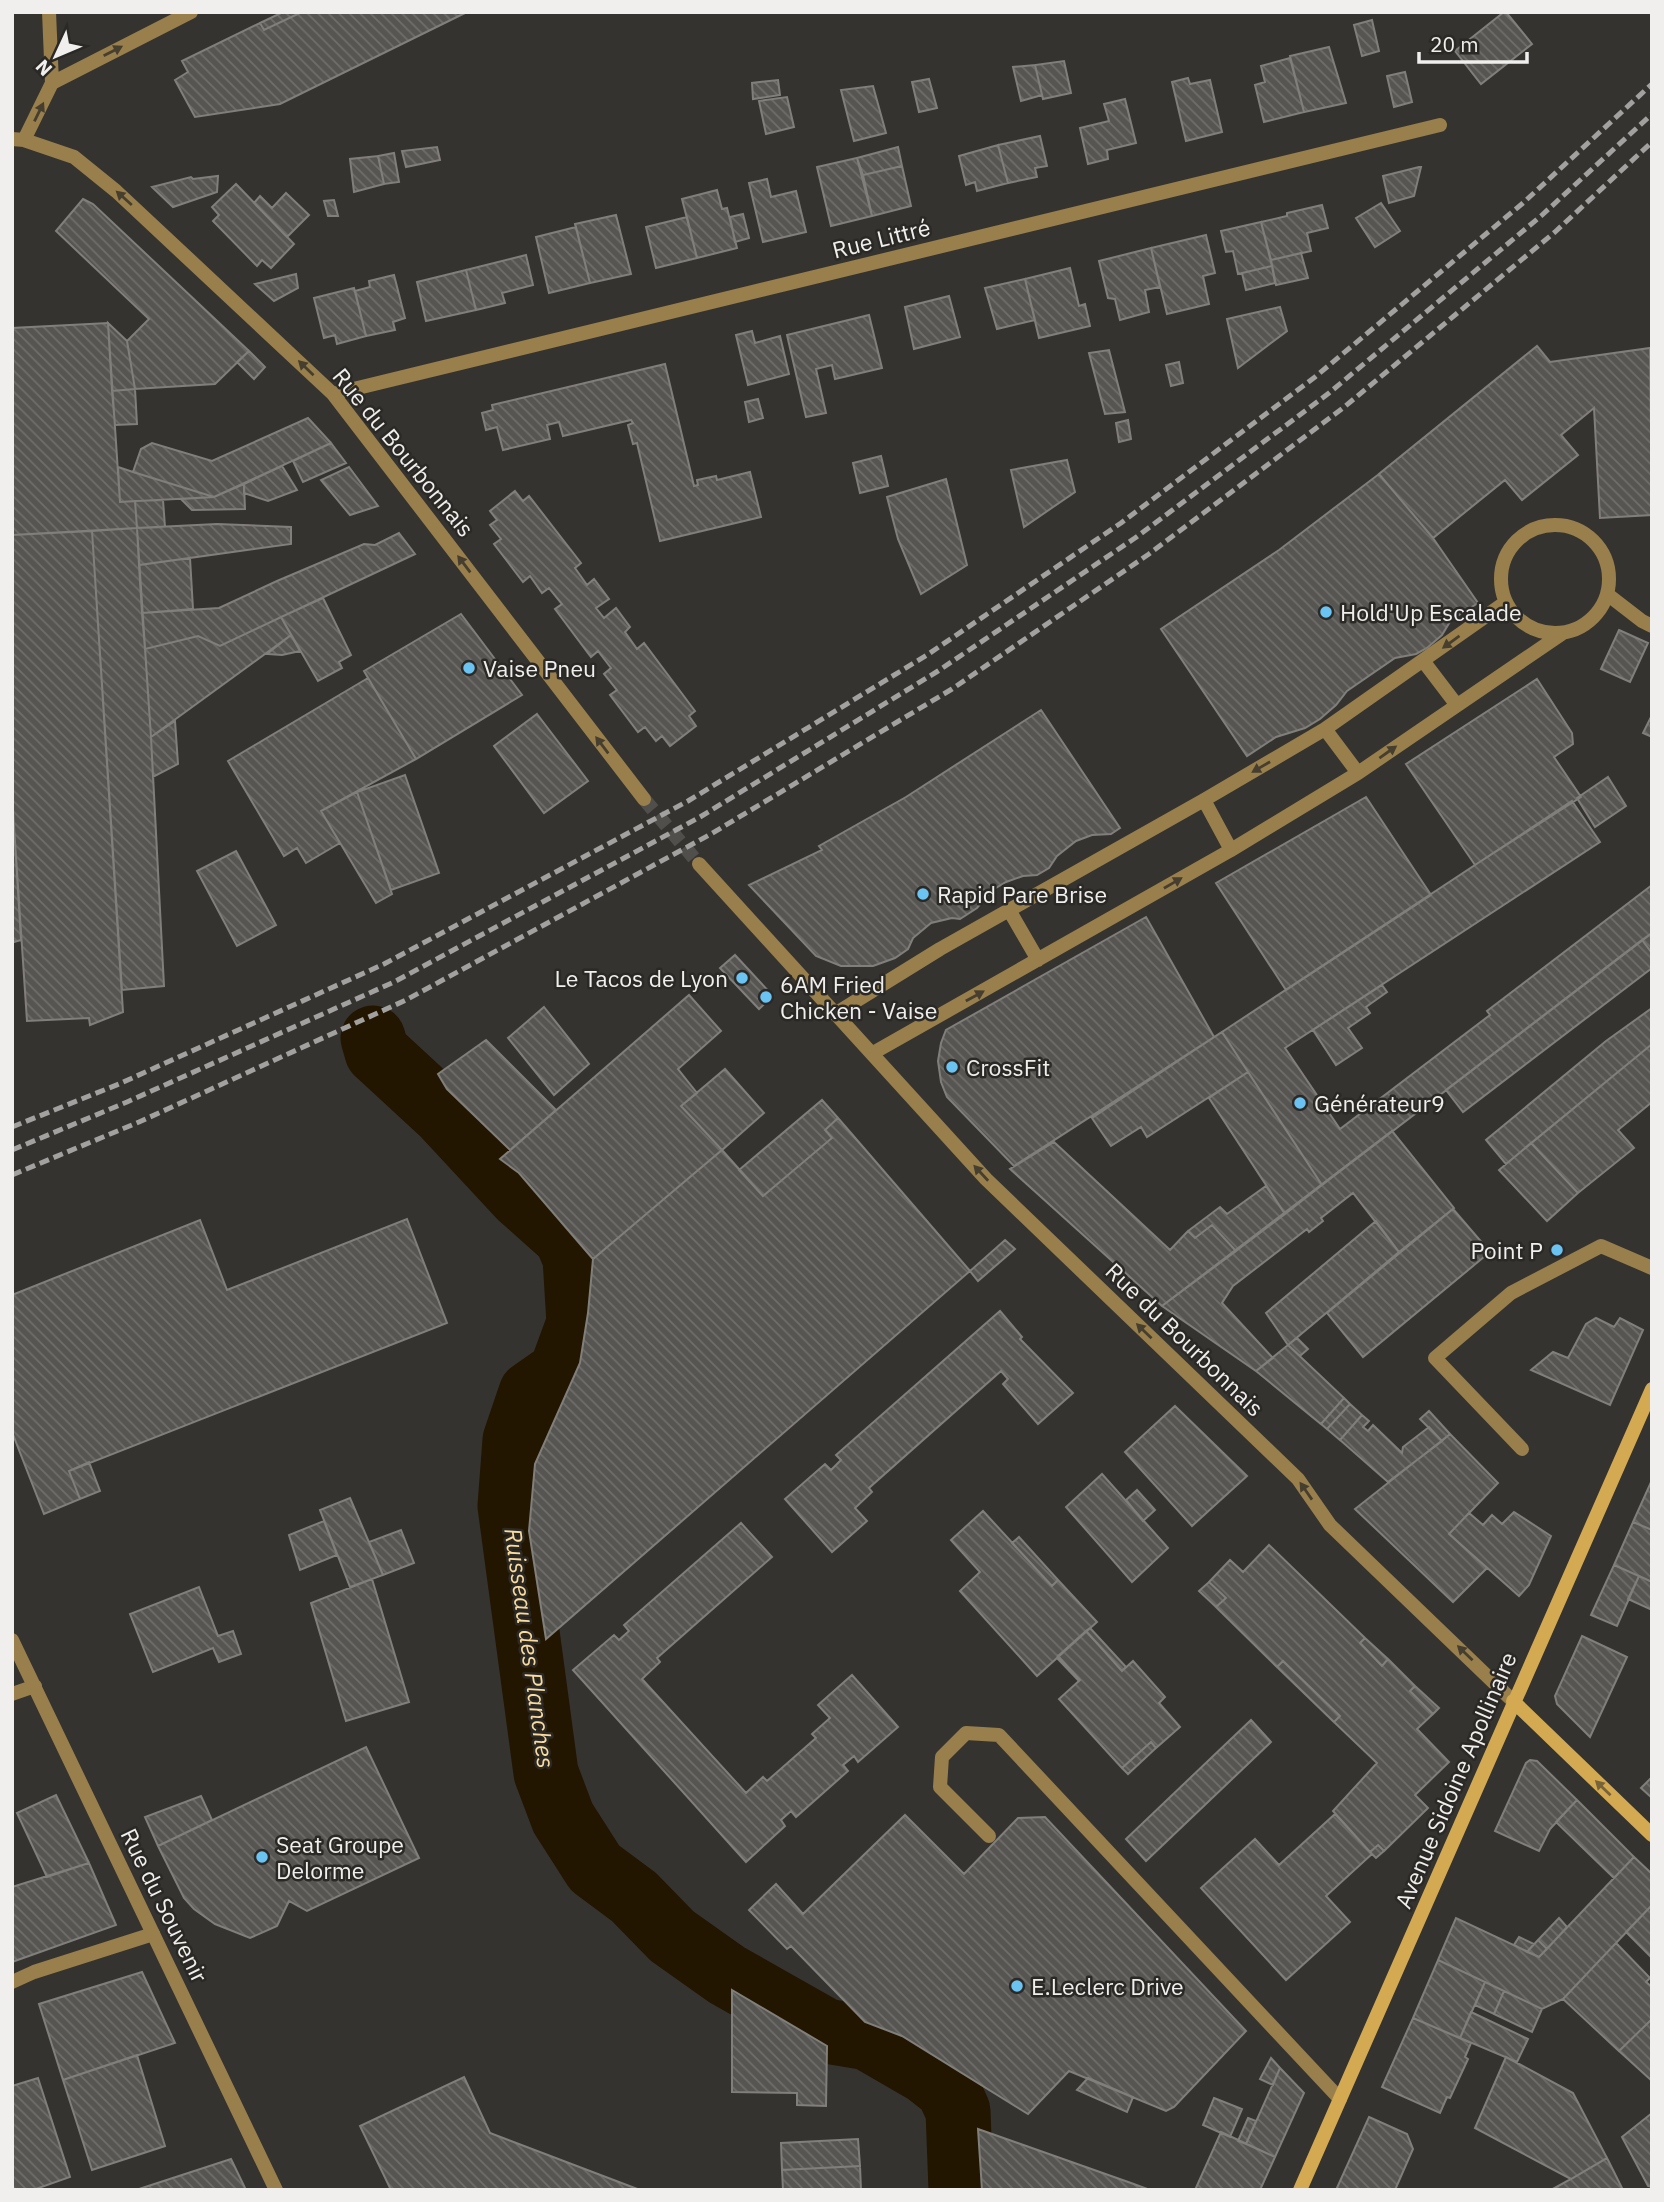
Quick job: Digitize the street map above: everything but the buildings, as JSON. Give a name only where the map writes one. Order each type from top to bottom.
[{"type":"main road","name":"Avenue Sidoine Apollinaire","points":[[1300,2190],[1652,1389]]},
{"type":"main road","name":"Rue du Bourbonnais","points":[[1513,1701],[1652,1835]]},
{"type":"street","points":[[49,12],[52,83]]},
{"type":"street","points":[[18,140],[52,83],[191,12]]},
{"type":"street","name":"Rue Littré","points":[[333,394],[1440,125]]},
{"type":"street","name":"Rue du Bourbonnais","points":[[18,140],[74,157],[117,191],[333,394],[644,799]]},
{"type":"street","points":[[873,1053],[1231,850],[1358,773],[1563,633],[1591,620],[1601,608],[1607,594],[1609,577],[1606,560],[1597,545],[1584,534],[1568,526],[1551,525],[1534,529],[1519,538],[1508,551],[1502,567],[1501,584],[1506,602],[1516,616],[1529,626],[1545,632],[1563,633]]},
{"type":"street","points":[[1607,594],[1652,626]]},
{"type":"street","points":[[835,1014],[940,949],[1325,729],[1506,602]]},
{"type":"street","points":[[1424,662],[1456,704]]},
{"type":"street","points":[[1325,729],[1358,773]]},
{"type":"street","points":[[1204,800],[1231,850]]},
{"type":"street","name":"Rue du Bourbonnais","points":[[699,864],[986,1179],[1298,1479],[1331,1525],[1513,1701]]},
{"type":"street","points":[[1009,910],[1038,960]]},
{"type":"street","points":[[1522,1449],[1435,1358],[1511,1293],[1601,1246],[1652,1268]]},
{"type":"street","name":"Rue du Souvenir","points":[[12,1640],[276,2190]]},
{"type":"street","points":[[12,1694],[35,1686]]},
{"type":"street","points":[[989,1836],[940,1787],[942,1757],[967,1733],[999,1735],[1340,2099]]},
{"type":"street","points":[[12,1982],[34,1972],[153,1934]]},
{"type":"waterway","name":"Ruisseau des Planches","points":[[373,1038],[377,1052],[442,1112],[520,1196],[566,1237],[575,1258],[579,1323],[561,1372],[531,1393],[515,1440],[510,1506],[546,1773],[563,1818],[595,1868],[634,1897],[672,1936],[727,1975],[826,2031],[868,2038],[925,2071],[948,2089],[958,2111],[961,2190]]},
{"type":"tunnel","points":[[644,799],[699,864]]},
{"type":"railway","points":[[12,1127],[119,1084],[384,964],[688,801],[927,655],[1121,523],[1315,377],[1523,203],[1652,84]]},
{"type":"railway","points":[[12,1150],[127,1102],[394,982],[700,817],[938,671],[1135,538],[1329,393],[1541,216],[1652,114]]},
{"type":"railway","points":[[12,1175],[139,1122],[406,1000],[711,834],[952,689],[1149,554],[1343,408],[1555,232],[1652,142]]},
{"type":"place","name":"Hold'Up Escalade","points":[[1326,612]]},
{"type":"place","name":"Vaise Pneu","points":[[469,668]]},
{"type":"place","name":"Rapid Pare Brise","points":[[923,894]]},
{"type":"place","name":"Le Tacos de Lyon","points":[[742,978]]},
{"type":"place","name":"6AM Fried Chicken - Vaise","points":[[766,997]]},
{"type":"place","name":"CrossFit","points":[[952,1067]]},
{"type":"place","name":"Générateur9","points":[[1300,1103]]},
{"type":"place","name":"Point P","points":[[1557,1250]]},
{"type":"place","name":"Seat Groupe Delorme","points":[[262,1857]]},
{"type":"place","name":"E.Leclerc Drive","points":[[1017,1986]]}]
